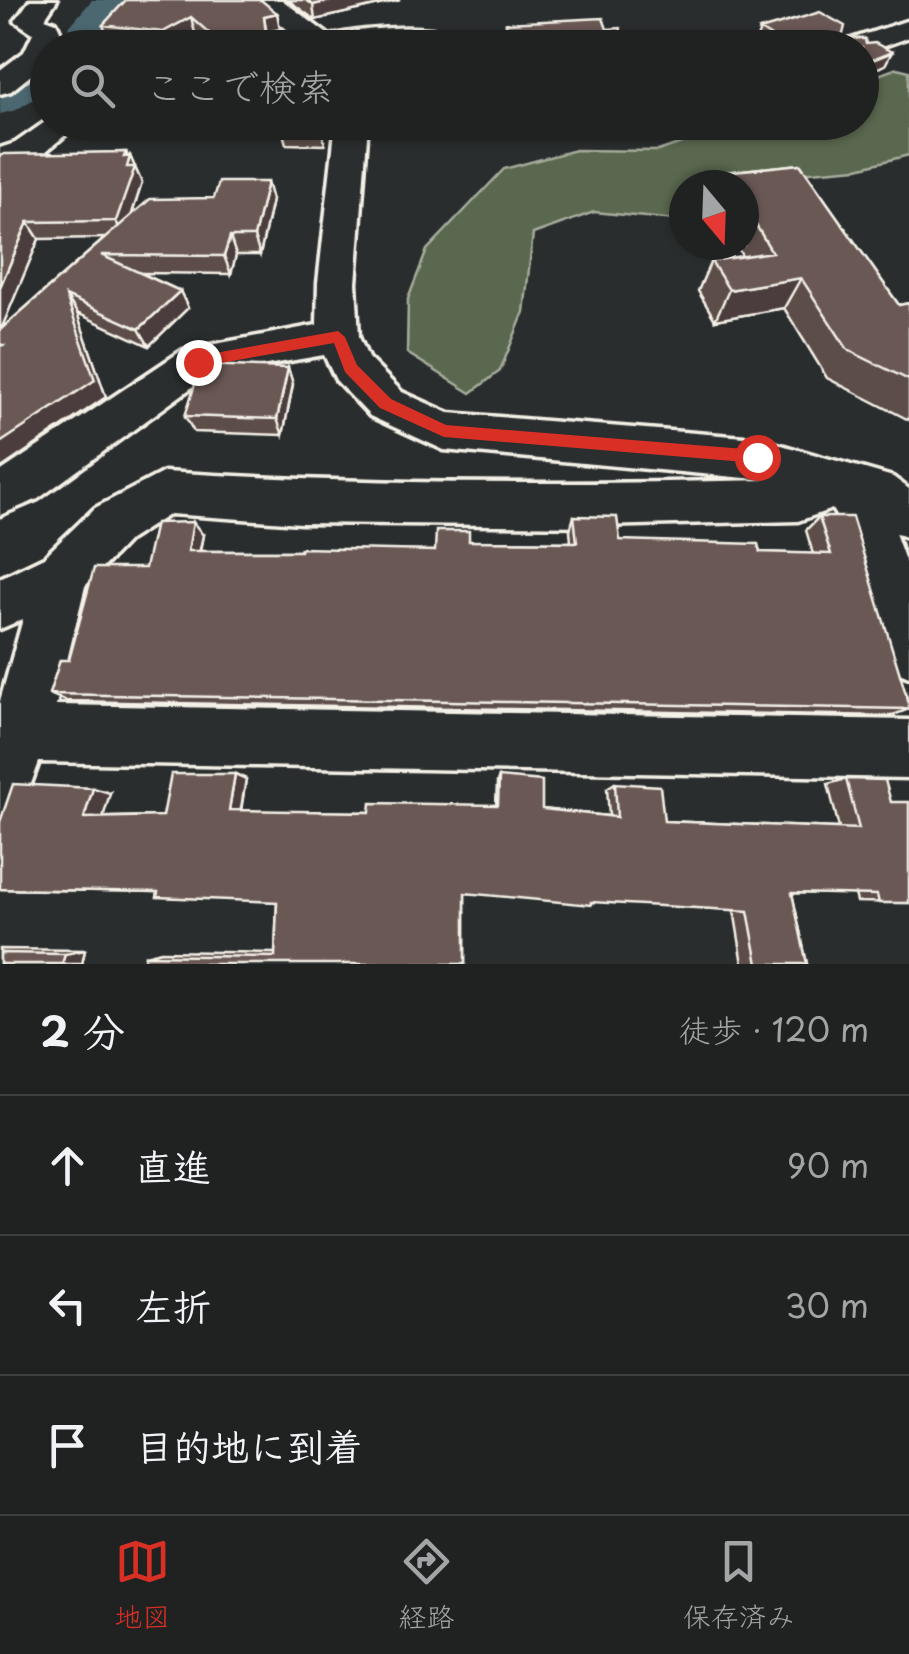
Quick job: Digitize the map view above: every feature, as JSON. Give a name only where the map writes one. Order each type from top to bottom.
[{"type":"street","points":[[44,0],[29,21],[47,30]]},
{"type":"street","points":[[264,0],[302,30]]},
{"type":"street","points":[[879,39],[909,28]]},
{"type":"street","points":[[0,85],[30,61]]},
{"type":"street","points":[[0,160],[41,140]]},
{"type":"street","points":[[350,140],[336,284],[338,337],[350,368],[386,404],[444,431],[757,457],[876,492],[909,516]]},
{"type":"street","points":[[0,494],[21,485],[198,362],[338,337]]},
{"type":"street","points":[[0,604],[62,574],[112,524],[164,493],[301,502],[598,505],[798,500],[843,484]]},
{"type":"street","points":[[843,484],[868,525],[909,650]]},
{"type":"street","points":[[0,790],[20,733],[62,574]]},
{"type":"street","points":[[20,733],[909,750]]},
{"type":"green space","points":[[897,68],[909,71],[909,155],[858,168],[759,176],[759,170],[669,170],[669,219],[594,212],[533,234],[524,312],[500,371],[471,393],[407,353],[408,299],[427,250],[504,169],[575,150],[658,151],[690,140],[879,140],[879,75]]},
{"type":"building","points":[[126,0],[261,0],[277,13],[264,16],[265,30],[206,30],[191,17],[167,30],[103,25]]},
{"type":"building","points":[[306,0],[334,0],[313,5]]},
{"type":"building","points":[[820,12],[845,26],[844,30],[760,30]]},
{"type":"building","points":[[603,18],[607,29],[621,30],[507,30],[506,23]]},
{"type":"building","points":[[879,45],[892,52],[879,57]]},
{"type":"building","points":[[126,152],[124,157],[130,156],[127,167],[135,167],[116,221],[28,222],[0,287],[0,156]]},
{"type":"building","points":[[800,164],[899,305],[909,303],[909,380],[848,350],[801,278],[729,290],[711,261],[759,260],[759,254],[772,252],[759,230],[759,170],[743,170]]},
{"type":"building","points":[[219,182],[267,182],[254,237],[230,237],[224,256],[101,255],[180,291],[139,329],[66,296],[95,380],[0,443],[0,330],[150,199],[214,198]]},
{"type":"building","points":[[201,365],[288,368],[277,419],[185,416]]},
{"type":"building","points":[[574,516],[617,517],[620,540],[758,544],[760,552],[831,554],[819,517],[852,517],[909,709],[49,694],[60,660],[69,660],[94,568],[145,568],[155,523],[193,522],[188,551],[435,551],[436,531],[469,531],[469,541],[577,542]]},
{"type":"building","points":[[171,774],[235,774],[229,810],[370,812],[371,803],[498,805],[499,777],[542,781],[542,809],[617,817],[615,783],[660,786],[664,821],[859,829],[846,779],[885,780],[891,802],[909,802],[909,903],[879,903],[877,895],[792,893],[807,964],[758,964],[748,911],[591,905],[465,893],[465,964],[143,964],[145,955],[275,957],[277,902],[157,897],[158,892],[0,889],[0,822],[13,784],[93,788],[84,818],[163,816]]},
{"type":"building","points":[[0,953],[65,954],[62,964],[0,964]]},
{"type":"waterway","points":[[87,30],[113,0]]},
{"type":"waterway","points":[[0,100],[30,82]]},
{"type":"route","points":[[198,362],[338,337],[350,368],[386,404],[444,431],[757,457]]}]
